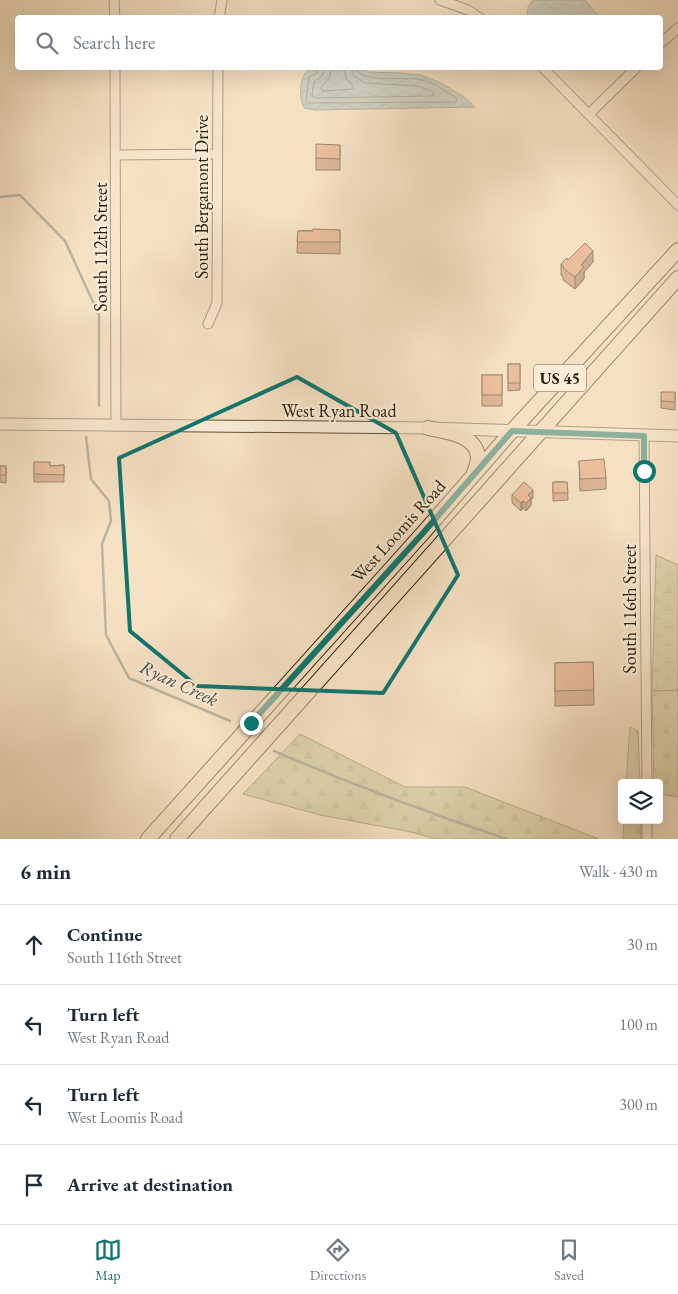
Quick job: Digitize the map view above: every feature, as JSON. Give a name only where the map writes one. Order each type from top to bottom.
[{"type":"main road","name":"West Loomis Road","points":[[148,839],[423,533],[474,473],[678,250]]},
{"type":"main road","name":"US 45","points":[[177,839],[678,278]]},
{"type":"main road","points":[[648,282],[663,294]]},
{"type":"main road","points":[[428,428],[456,434],[472,444],[478,459],[474,473]]},
{"type":"main road","points":[[321,645],[337,659]]},
{"type":"street","points":[[114,0],[114,15]]},
{"type":"street","points":[[220,15],[222,0]]},
{"type":"street","points":[[440,0],[468,10],[476,15]]},
{"type":"street","points":[[663,41],[678,28]]},
{"type":"street","name":"South 112th Street","points":[[115,70],[116,426]]},
{"type":"street","name":"South Bergamont Drive","points":[[208,324],[217,302],[218,70]]},
{"type":"street","points":[[545,70],[678,205]]},
{"type":"street","points":[[588,114],[634,70]]},
{"type":"street","points":[[116,155],[217,154]]},
{"type":"street","name":"West Ryan Road","points":[[0,424],[428,428],[678,436]]},
{"type":"street","name":"South 116th Street","points":[[644,436],[647,779]]},
{"type":"street","points":[[647,824],[648,839]]},
{"type":"highlighted area","points":[[297,377],[396,433],[458,575],[383,693],[197,686],[130,631],[119,458]]},
{"type":"green space","points":[[656,555],[678,565],[678,690],[652,691]]},
{"type":"green space","points":[[678,690],[678,797],[663,795],[663,779],[654,779],[652,691]]},
{"type":"green space","points":[[630,727],[638,731],[640,779],[626,779]]},
{"type":"green space","points":[[300,734],[405,787],[465,787],[599,839],[437,839],[411,832],[320,815],[243,794]]},
{"type":"green space","points":[[624,824],[641,824],[641,839],[623,839]]},
{"type":"water","points":[[533,0],[585,0],[597,15],[527,15],[528,7]]},
{"type":"water","points":[[363,70],[368,72],[421,75],[441,83],[464,97],[475,107],[316,110],[304,108],[301,100],[301,83],[305,73],[308,71]]},
{"type":"building","points":[[316,144],[340,145],[340,159],[316,158]]},
{"type":"building","points":[[313,229],[340,230],[340,242],[297,242],[298,231],[313,231]]},
{"type":"building","points":[[585,243],[593,251],[581,265],[584,267],[575,277],[563,268],[561,264],[567,258],[568,260]]},
{"type":"building","points":[[508,364],[520,364],[520,383],[508,383]]},
{"type":"building","points":[[482,375],[502,375],[502,395],[482,395]]},
{"type":"building","points":[[661,392],[675,392],[675,402],[661,401]]},
{"type":"building","points":[[604,459],[606,478],[580,479],[579,461]]},
{"type":"building","points":[[34,462],[50,462],[50,466],[64,465],[64,475],[34,474]]},
{"type":"building","points":[[0,466],[6,466],[6,475],[0,475]]},
{"type":"building","points":[[524,482],[533,490],[528,495],[531,498],[526,503],[523,501],[521,503],[512,495]]},
{"type":"building","points":[[553,482],[567,482],[568,493],[553,493]]},
{"type":"building","points":[[593,662],[594,690],[555,691],[555,663]]},
{"type":"waterway","name":"Ryan Creek","points":[[0,197],[20,195],[65,241],[99,315],[99,406]]},
{"type":"waterway","name":"Ryan Creek","points":[[86,437],[91,479],[109,501],[111,521],[102,544],[106,635],[129,678],[230,721]]},
{"type":"waterway","name":"Ryan Creek","points":[[274,751],[390,798],[507,839]]},
{"type":"route","points":[[251,723],[423,533],[512,431],[644,436],[644,471]]}]
